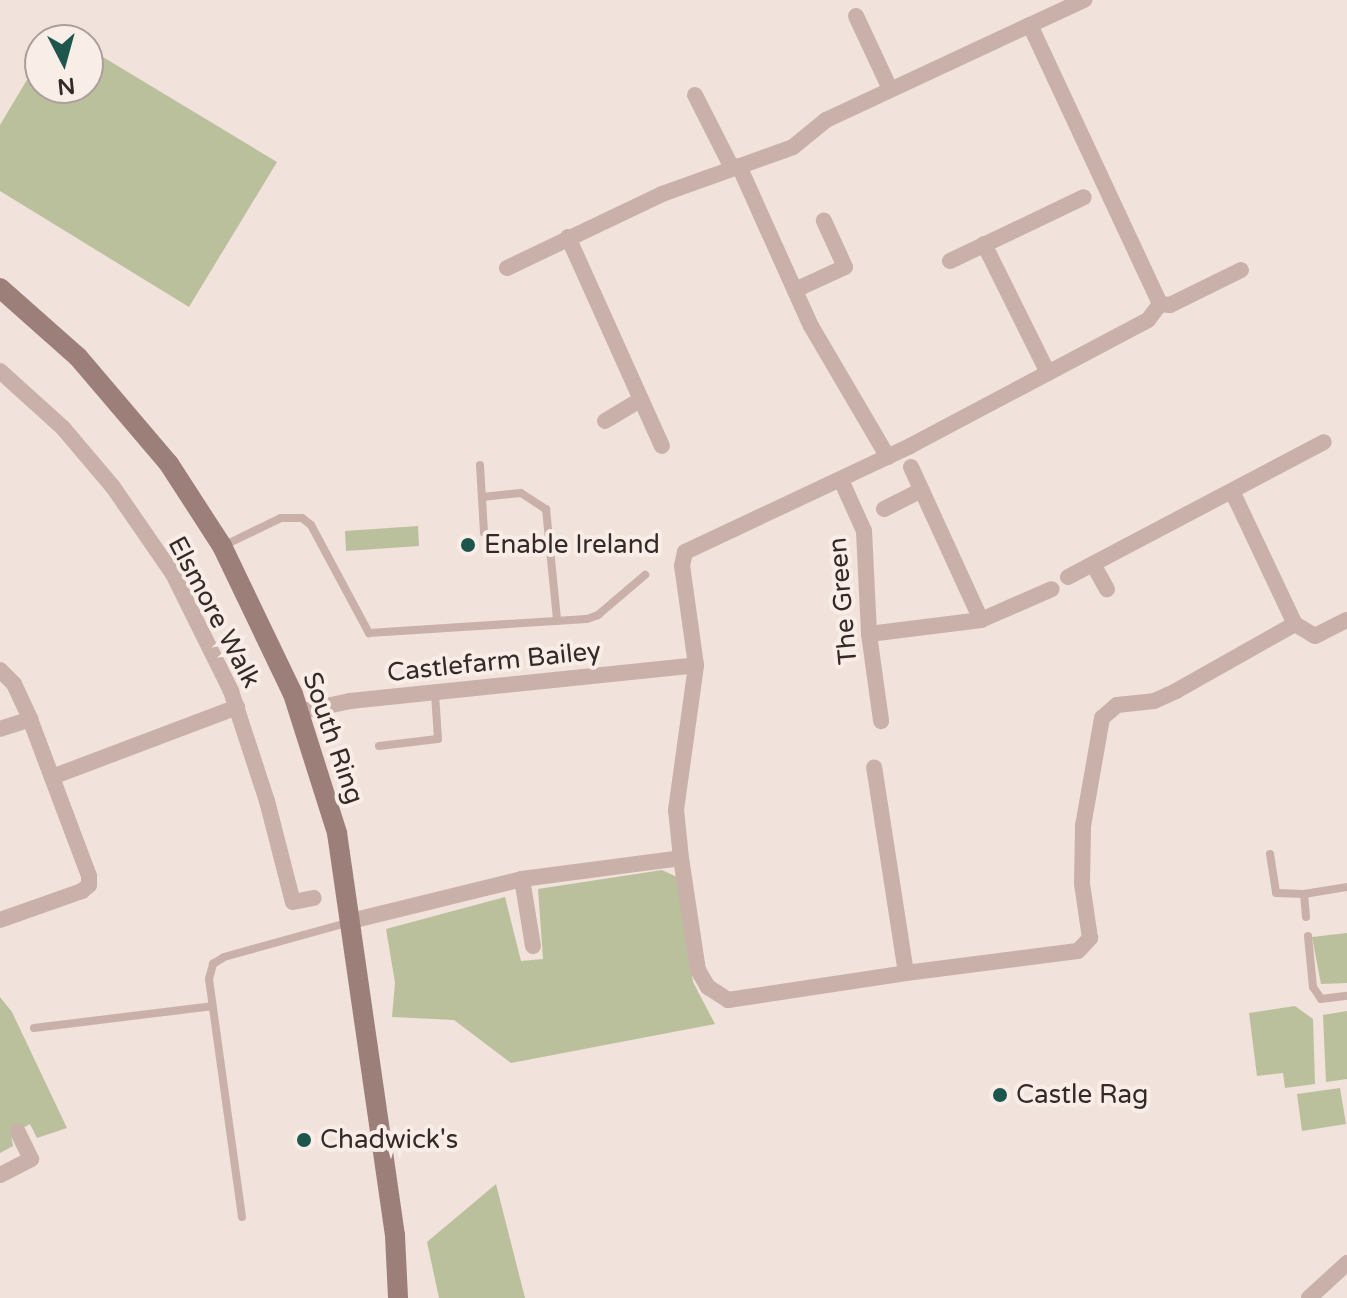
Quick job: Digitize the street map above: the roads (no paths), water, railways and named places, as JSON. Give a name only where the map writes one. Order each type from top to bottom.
[{"type":"main road","name":"South Ring","points":[[0,288],[78,357],[169,464],[222,546],[266,631],[298,712],[337,833],[395,1236],[398,1298]]},
{"type":"street","points":[[507,268],[662,194],[793,147],[826,120],[1084,0]]},
{"type":"street","points":[[856,16],[890,89]]},
{"type":"street","points":[[1030,25],[1160,304]]},
{"type":"street","points":[[695,95],[735,167],[811,326],[888,457]]},
{"type":"street","points":[[950,261],[1084,197]]},
{"type":"street","points":[[795,290],[845,267],[824,221]]},
{"type":"street","points":[[568,237],[662,446]]},
{"type":"street","points":[[984,244],[1048,373]]},
{"type":"street","points":[[1160,304],[1170,305],[1241,270]]},
{"type":"street","points":[[1160,304],[1148,320],[888,457],[685,552],[682,566],[696,665],[676,810],[698,970],[708,987],[728,1000],[1078,951],[1090,938],[1082,884],[1083,826],[1102,718],[1117,705],[1154,701],[1176,691],[1295,624]]},
{"type":"street","name":"Elsmore Walk","points":[[0,371],[63,428],[113,487],[173,574],[237,707],[267,801],[293,902],[314,898]]},
{"type":"street","points":[[605,421],[640,400]]},
{"type":"street","points":[[1068,577],[1324,442]]},
{"type":"street","points":[[911,467],[981,620]]},
{"type":"street","name":"The Green","points":[[841,480],[864,531],[869,634],[881,721]]},
{"type":"street","points":[[884,509],[922,490]]},
{"type":"street","points":[[1232,491],[1295,624],[1315,636],[1347,620]]},
{"type":"street","points":[[1093,564],[1107,589]]},
{"type":"street","points":[[869,634],[981,620],[1052,589]]},
{"type":"street","name":"Castlefarm Bailey","points":[[298,712],[350,701],[696,665]]},
{"type":"street","points":[[0,670],[14,684],[30,719],[89,876],[89,885],[82,891],[0,920]]},
{"type":"street","points":[[52,777],[237,707]]},
{"type":"street","points":[[0,729],[30,719]]},
{"type":"street","points":[[874,767],[906,973]]},
{"type":"street","points":[[351,921],[522,879],[681,858]]},
{"type":"street","points":[[522,879],[533,946]]},
{"type":"street","points":[[0,1175],[31,1159],[18,1132]]},
{"type":"street","points":[[1309,1298],[1347,1263]]},
{"type":"lane","points":[[480,465],[484,533]]},
{"type":"lane","points":[[482,497],[521,493],[546,509],[557,620]]},
{"type":"lane","points":[[222,546],[281,518],[302,518],[311,525],[369,633],[598,615],[645,575]]},
{"type":"lane","points":[[379,746],[438,739],[435,694]]},
{"type":"lane","points":[[1270,854],[1276,893],[1304,894],[1347,887]]},
{"type":"lane","points":[[1304,894],[1306,917]]},
{"type":"lane","points":[[242,1217],[212,1006],[209,979],[213,964],[224,957],[351,921]]},
{"type":"lane","points":[[1308,936],[1313,987],[1321,999],[1347,996]]},
{"type":"lane","points":[[34,1028],[212,1006]]},
{"type":"place","name":"Enable Ireland","points":[[468,545]]},
{"type":"place","name":"Castle Rag","points":[[1000,1095]]},
{"type":"place","name":"Chadwick's","points":[[304,1140]]}]
